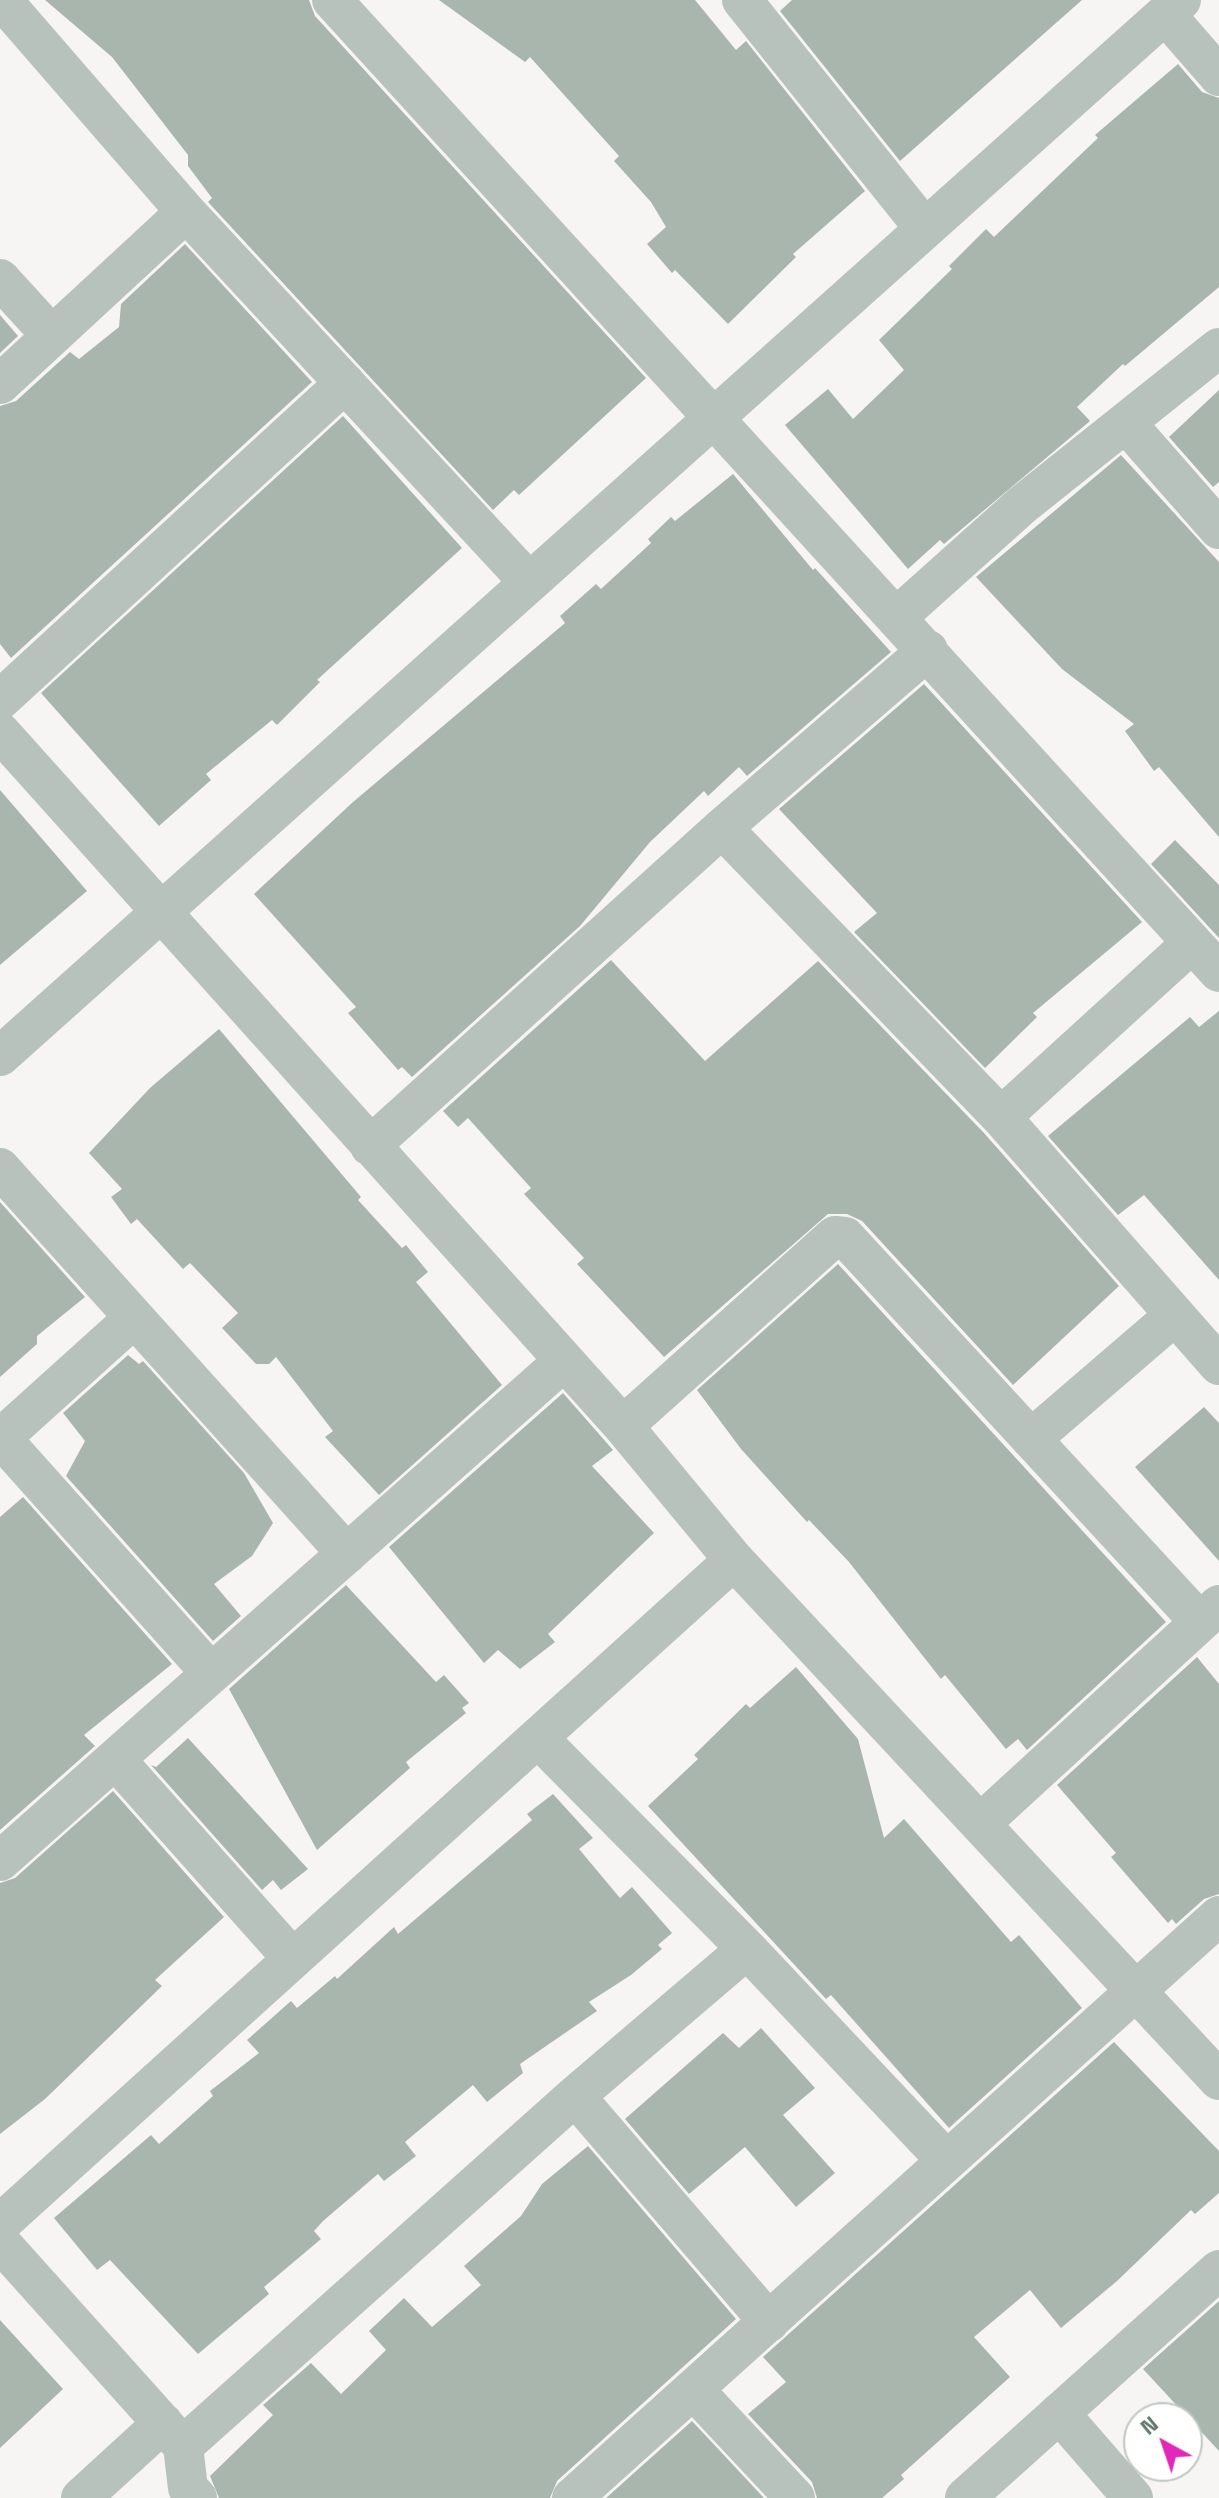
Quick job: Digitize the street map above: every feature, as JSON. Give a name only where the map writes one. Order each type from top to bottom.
[{"type":"street","points":[[2,0],[186,212],[529,582]]},
{"type":"street","points":[[332,0],[898,616],[1219,972]]},
{"type":"street","points":[[742,0],[925,229]]},
{"type":"street","points":[[0,1056],[1173,7],[1219,76]]},
{"type":"street","points":[[0,384],[186,212]]},
{"type":"street","points":[[0,279],[52,336]]},
{"type":"street","points":[[898,616],[1022,505],[1219,348]]},
{"type":"street","points":[[0,700],[345,383]]},
{"type":"street","points":[[1126,423],[1219,529]]},
{"type":"street","points":[[370,1146],[722,828],[928,650]]},
{"type":"street","points":[[0,732],[623,1426],[734,1560],[1219,2080]]},
{"type":"street","points":[[722,828],[1001,1117],[1219,1365]]},
{"type":"street","points":[[1001,1117],[1192,943]]},
{"type":"street","points":[[0,1168],[347,1554]]},
{"type":"street","points":[[623,1426],[835,1236],[845,1237],[1031,1439],[1210,1613],[981,1823]]},
{"type":"street","points":[[1031,1439],[1174,1316]]},
{"type":"street","points":[[134,1318],[0,1438],[211,1673]]},
{"type":"street","points":[[0,1861],[564,1361]]},
{"type":"street","points":[[0,2224],[734,1560]]},
{"type":"street","points":[[539,1739],[747,1949],[945,2159]]},
{"type":"street","points":[[115,1759],[293,1959]]},
{"type":"street","points":[[572,2498],[945,2159],[1219,1916]]},
{"type":"street","points":[[81,2498],[173,2435],[747,1949]]},
{"type":"street","points":[[575,2096],[769,2322]]},
{"type":"street","points":[[0,2242],[173,2435],[188,2488],[197,2498]]},
{"type":"street","points":[[965,2498],[1219,2270]]},
{"type":"street","points":[[693,2389],[795,2498]]},
{"type":"street","points":[[1059,2413],[1133,2498]]},
{"type":"building","points":[[45,0],[309,0],[315,16],[646,378],[519,495],[514,490],[493,510],[208,202],[212,198],[188,166],[188,155],[112,57]]},
{"type":"building","points":[[439,0],[695,0],[736,50],[746,41],[865,191],[793,254],[796,257],[728,324],[675,270],[672,273],[647,244],[666,227],[651,202],[614,161],[619,156],[530,57],[525,62]]},
{"type":"building","points":[[792,0],[1082,0],[900,161],[780,11]]},
{"type":"building","points":[[1178,64],[1202,92],[1219,98],[1219,287],[1125,366],[1123,364],[1077,407],[1090,421],[944,544],[940,540],[908,569],[785,425],[828,389],[853,419],[904,370],[879,340],[952,269],[949,266],[986,229],[994,237],[1098,138],[1095,135]]},
{"type":"building","points":[[185,244],[312,382],[11,658],[0,644],[0,406],[16,401],[70,352],[79,359],[119,327],[121,304]]},
{"type":"building","points":[[0,315],[18,336],[0,353]]},
{"type":"building","points":[[1219,390],[1219,482],[1213,487],[1169,437]]},
{"type":"building","points":[[343,416],[462,548],[317,680],[320,682],[277,725],[272,720],[206,774],[211,780],[159,826],[41,693]]},
{"type":"building","points":[[1121,455],[1219,562],[1219,837],[1159,767],[1154,771],[1125,731],[1134,724],[1062,669],[976,577]]},
{"type":"building","points":[[733,474],[813,570],[815,568],[891,652],[747,776],[739,767],[708,796],[704,791],[650,842],[580,926],[412,1077],[402,1067],[398,1070],[348,1013],[356,1007],[254,894],[353,802],[565,623],[560,616],[596,584],[601,589],[651,543],[648,539],[671,517],[675,521]]},
{"type":"building","points":[[924,684],[1142,922],[1033,1013],[1037,1017],[985,1068],[854,932],[877,913],[779,809]]},
{"type":"building","points":[[0,790],[87,891],[0,965]]},
{"type":"building","points":[[1175,840],[1219,885],[1219,938],[1151,864]]},
{"type":"building","points":[[611,960],[705,1061],[818,961],[984,1133],[1119,1286],[1013,1385],[862,1221],[847,1214],[828,1214],[664,1357],[577,1264],[584,1258],[524,1194],[531,1188],[468,1118],[458,1127],[443,1111]]},
{"type":"building","points":[[1219,1011],[1219,1280],[1144,1195],[1118,1215],[1048,1136],[1190,1017],[1199,1027]]},
{"type":"building","points":[[219,1029],[361,1197],[358,1200],[402,1248],[406,1245],[428,1272],[416,1282],[502,1385],[379,1495],[325,1437],[333,1431],[276,1357],[269,1364],[256,1364],[222,1328],[238,1313],[190,1263],[183,1269],[137,1219],[131,1224],[111,1197],[122,1189],[89,1153],[150,1088]]},
{"type":"building","points":[[0,1202],[85,1297],[37,1336],[37,1344],[0,1377]]},
{"type":"building","points":[[838,1264],[1166,1622],[1027,1750],[1018,1739],[1006,1749],[945,1675],[941,1679],[849,1562],[809,1520],[807,1522],[741,1449],[697,1390]]},
{"type":"building","points":[[128,1355],[139,1364],[143,1361],[244,1473],[273,1523],[252,1556],[214,1584],[241,1616],[213,1641],[66,1476],[85,1441],[63,1413]]},
{"type":"building","points":[[563,1393],[613,1450],[592,1466],[654,1533],[548,1634],[555,1642],[520,1669],[498,1650],[484,1663],[389,1547]]},
{"type":"building","points":[[1204,1407],[1219,1423],[1219,1561],[1135,1467]]},
{"type":"building","points":[[23,1497],[172,1664],[84,1735],[95,1746],[0,1830],[0,1517]]},
{"type":"building","points":[[346,1585],[436,1682],[444,1675],[469,1703],[462,1708],[466,1713],[406,1762],[410,1768],[317,1850],[229,1689]]},
{"type":"building","points":[[1197,1657],[1219,1684],[1219,1894],[1204,1899],[1176,1924],[1172,1919],[1168,1923],[1111,1857],[1116,1853],[1057,1785]]},
{"type":"building","points":[[796,1667],[858,1739],[884,1838],[904,1819],[1011,1942],[1019,1935],[1082,2008],[949,2128],[831,1995],[826,1999],[648,1806],[698,1759],[694,1755],[746,1704],[750,1708]]},
{"type":"building","points":[[188,1738],[308,1869],[281,1890],[273,1880],[262,1890],[151,1765],[156,1767]]},
{"type":"building","points":[[113,1791],[224,1917],[155,1980],[162,1986],[45,2099],[0,2134],[0,1883],[15,1878]]},
{"type":"building","points":[[553,1794],[593,1838],[579,1849],[620,1898],[632,1887],[672,1933],[658,1945],[662,1949],[631,1975],[589,2002],[597,2011],[520,2064],[523,2073],[487,2102],[473,2085],[405,2142],[416,2156],[384,2181],[378,2174],[323,2221],[314,2231],[321,2239],[264,2287],[269,2294],[198,2354],[110,2260],[97,2270],[54,2218],[151,2135],[159,2144],[213,2096],[210,2091],[259,2053],[247,2040],[291,2001],[297,2008],[335,1976],[337,1979],[394,1927],[398,1934],[532,1820],[527,1814]]},
{"type":"building","points":[[761,2028],[815,2088],[783,2115],[835,2173],[796,2207],[745,2147],[689,2194],[625,2119],[723,2033],[739,2048]]},
{"type":"building","points":[[1114,2042],[1219,2151],[1219,2193],[1195,2214],[1191,2210],[1117,2281],[1061,2328],[1030,2290],[974,2337],[1010,2377],[901,2475],[904,2479],[882,2498],[817,2498],[812,2482],[748,2414],[786,2382],[763,2357]]},
{"type":"building","points":[[588,2146],[736,2319],[557,2481],[550,2498],[219,2498],[210,2476],[273,2415],[263,2405],[311,2363],[341,2394],[386,2350],[369,2331],[404,2298],[432,2327],[481,2285],[464,2266],[521,2216],[542,2184]]},
{"type":"building","points":[[1219,2301],[1219,2451],[1203,2434],[1203,2402],[1174,2402],[1143,2369]]},
{"type":"building","points":[[0,2320],[63,2389],[0,2448]]},
{"type":"building","points":[[692,2421],[764,2498],[606,2498]]}]
